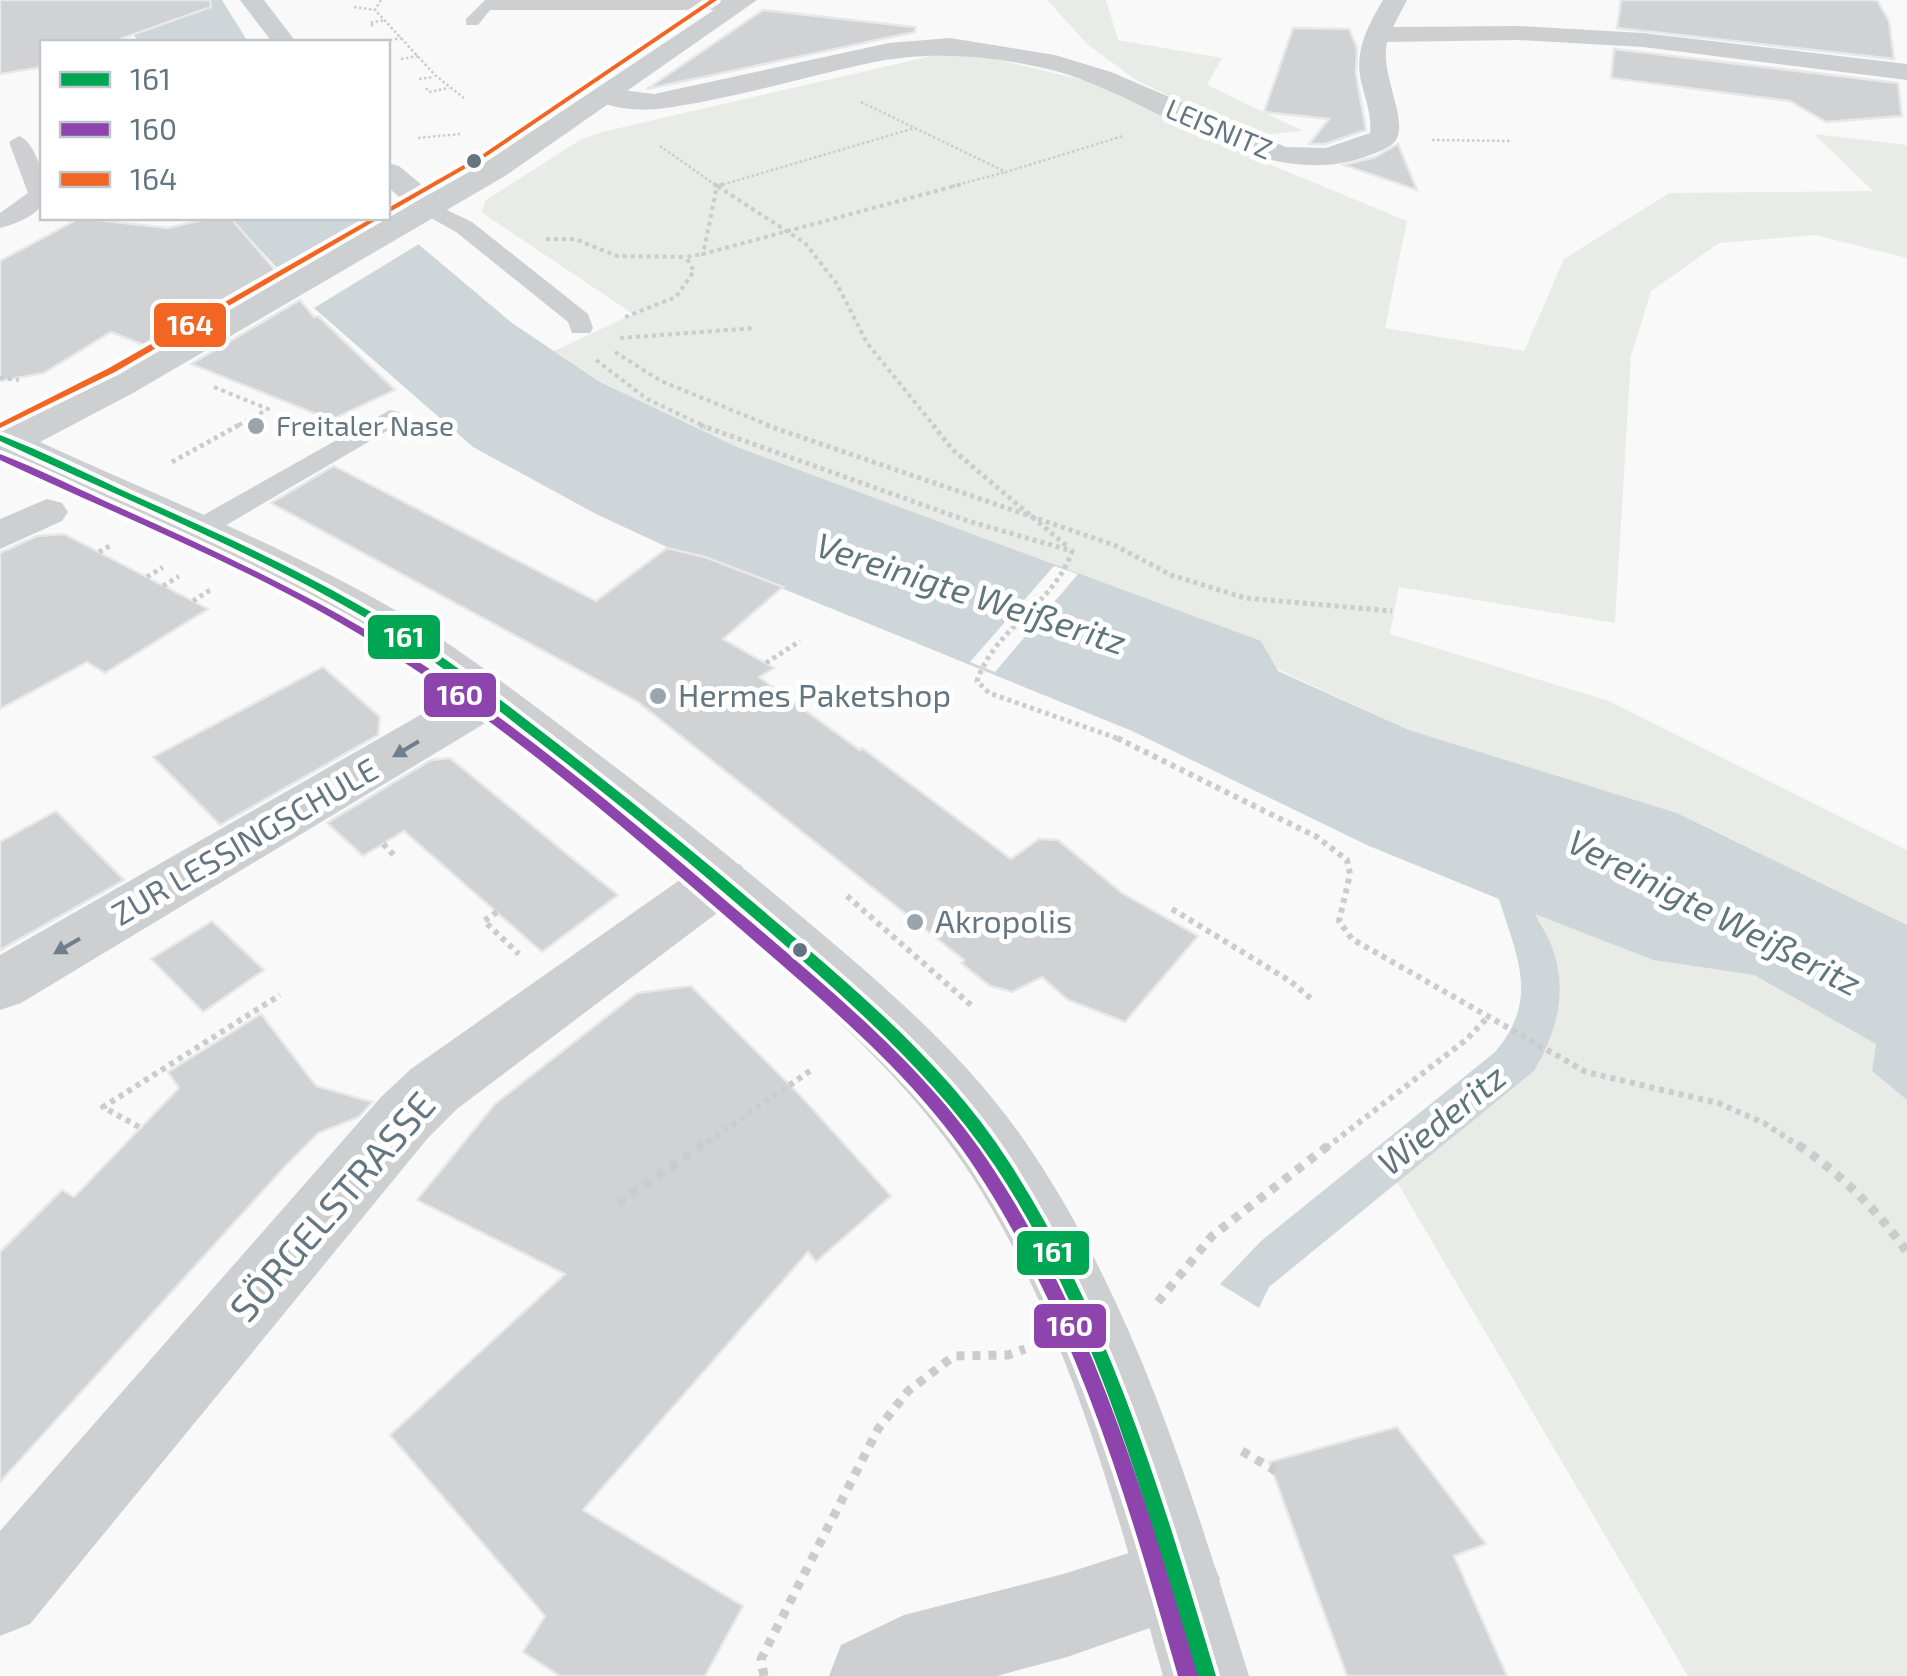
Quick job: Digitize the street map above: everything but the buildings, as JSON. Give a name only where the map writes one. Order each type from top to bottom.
[{"type":"street","points":[[252,0],[282,40]]},
{"type":"street","points":[[1395,0],[1376,35],[1518,32],[1643,40],[1907,72]]},
{"type":"street","points":[[4,440],[100,396],[400,226],[607,96],[742,2]]},
{"type":"street","name":"LEISNITZ","points":[[607,96],[654,102],[916,48],[994,51],[1102,78],[1288,158],[1318,159],[1346,154],[1383,138],[1388,124],[1371,70],[1376,35]]},
{"type":"street","points":[[390,174],[430,208]]},
{"type":"street","points":[[4,440],[201,528],[360,610],[489,698],[722,880],[893,1035],[948,1094],[1000,1162],[1031,1213],[1113,1387],[1178,1579],[1206,1676]]},
{"type":"street","points":[[0,536],[47,512]]},
{"type":"street","name":"ZUR LESSINGSCHULE","points":[[0,985],[489,698]]},
{"type":"street","name":"SÖRGELSTRASSE","points":[[0,1594],[404,1118],[434,1089],[722,880]]},
{"type":"street","points":[[872,1676],[904,1658],[1178,1579]]},
{"type":"lane","points":[[472,22],[485,6],[742,2]]},
{"type":"lane","points":[[0,222],[28,207],[39,194],[19,142]]},
{"type":"lane","points":[[430,208],[464,226],[579,318],[581,328]]},
{"type":"lane","points":[[201,528],[390,418]]},
{"type":"path","points":[[374,10],[381,0]]},
{"type":"path","points":[[354,7],[374,10],[436,76],[464,98]]},
{"type":"path","points":[[372,26],[370,23],[384,20]]},
{"type":"path","points":[[390,42],[401,38]]},
{"type":"path","points":[[405,63],[401,59],[418,56]]},
{"type":"path","points":[[801,72],[1006,172]]},
{"type":"path","points":[[436,76],[419,79],[430,92],[450,88]]},
{"type":"path","points":[[717,186],[915,128]]},
{"type":"path","points":[[491,248],[556,237],[575,239],[616,256],[703,254],[1006,172],[1125,135]]},
{"type":"path","points":[[1426,140],[1510,142]]},
{"type":"path","points":[[1435,144],[1476,142],[1483,148]]},
{"type":"path","points":[[659,144],[805,243],[836,284],[867,343],[953,450],[1072,550]]},
{"type":"path","points":[[703,254],[717,186]]},
{"type":"path","points":[[686,257],[694,271],[676,297],[649,310],[581,328],[596,360],[608,374],[634,393],[743,442],[965,523],[1072,550]]},
{"type":"path","points":[[618,338],[755,328]]},
{"type":"path","points":[[629,362],[768,426],[907,477],[1114,545],[1170,575],[1245,598],[1392,611]]},
{"type":"path","points":[[168,464],[268,409],[213,386]]},
{"type":"path","points":[[99,552],[114,544]]},
{"type":"path","points":[[1072,550],[1070,564],[1020,616],[979,668],[977,681],[989,693],[1109,734],[1317,838],[1348,860],[1350,874],[1339,921],[1352,939],[1586,1072],[1718,1104],[1764,1123],[1822,1162],[1888,1226],[1907,1252]]},
{"type":"path","points":[[147,577],[162,567]]},
{"type":"path","points":[[163,586],[179,576]]},
{"type":"path","points":[[192,601],[210,590]]},
{"type":"path","points":[[766,663],[800,641]]},
{"type":"path","points":[[383,844],[396,856]]},
{"type":"path","points":[[846,896],[972,1006]]},
{"type":"path","points":[[1172,909],[1290,981],[1314,1001]]},
{"type":"path","points":[[497,912],[484,920],[522,956]]},
{"type":"path","points":[[138,1126],[103,1107],[280,996]]},
{"type":"path","points":[[1158,1302],[1212,1236],[1467,1039],[1488,1017]]},
{"type":"path","points":[[618,1204],[810,1072]]},
{"type":"path","points":[[764,1676],[761,1659],[878,1429],[908,1392],[954,1356],[1008,1355]]},
{"type":"path","points":[[1242,1450],[1276,1471]]},
{"type":"shaded area","points":[[1047,0],[1106,0],[1118,40],[1222,58],[1207,85],[1303,131],[1262,135],[1225,123],[1136,80],[1087,44]]},
{"type":"shaded area","points":[[940,54],[991,58],[1091,82],[1259,160],[1407,221],[1385,328],[1524,351],[1564,259],[1669,193],[1873,191],[1814,134],[1907,145],[1907,258],[1815,235],[1719,243],[1651,291],[1631,356],[1615,623],[1399,587],[1390,634],[1609,701],[1907,850],[1907,925],[1677,813],[1409,730],[1054,566],[737,447],[600,382],[554,351],[633,314],[481,212],[486,200],[580,140],[602,132]]},
{"type":"shaded area","points":[[1534,913],[1653,960],[1754,975],[1876,1044],[1872,1071],[1907,1100],[1907,1676],[1688,1676],[1397,1182],[1534,1071]]},
{"type":"water","points":[[115,0],[222,0],[247,40],[137,40]]},
{"type":"water","points":[[233,220],[389,220],[512,323],[600,382],[737,447],[1261,641],[1278,671],[1409,730],[1677,813],[1907,925],[1907,1100],[1872,1071],[1876,1044],[1754,975],[1653,960],[1535,914],[1556,959],[1560,992],[1555,1024],[1534,1071],[1269,1287],[1259,1308],[1220,1284],[1261,1241],[1495,1052],[1509,1033],[1521,996],[1521,978],[1499,899],[1369,846],[1132,731],[705,557],[682,554],[596,514],[473,447],[314,308]]},
{"type":"pier","points":[[362,220],[389,220],[419,244],[314,308],[276,268]]},
{"type":"pier","points":[[1054,566],[1078,574],[995,672],[970,662]]},
{"type":"transit line","name":"164","points":[[390,210],[485,155],[714,0]]},
{"type":"transit line","name":"164","points":[[1,426],[112,370],[373,220]]},
{"type":"transit line","name":"161","points":[[0,438],[290,573],[423,650],[680,848],[891,1033],[950,1096],[1002,1164],[1070,1285],[1123,1412],[1206,1676]]},
{"type":"transit line","name":"160","points":[[0,457],[286,589],[425,671],[566,775],[874,1040],[934,1103],[987,1172],[1054,1291],[1082,1353],[1129,1481],[1188,1676]]},
{"type":"place","name":"Freitaler Nase","points":[[256,426]]},
{"type":"place","name":"Hermes Paketshop","points":[[658,696]]},
{"type":"place","name":"Akropolis","points":[[915,922]]},
{"type":"water label","name":"Vereinigte Weißeritz","points":[[971,594]]},
{"type":"water label","name":"Vereinigte Weißeritz","points":[[1714,913]]},
{"type":"water label","name":"Wiederitz","points":[[1442,1120]]}]
